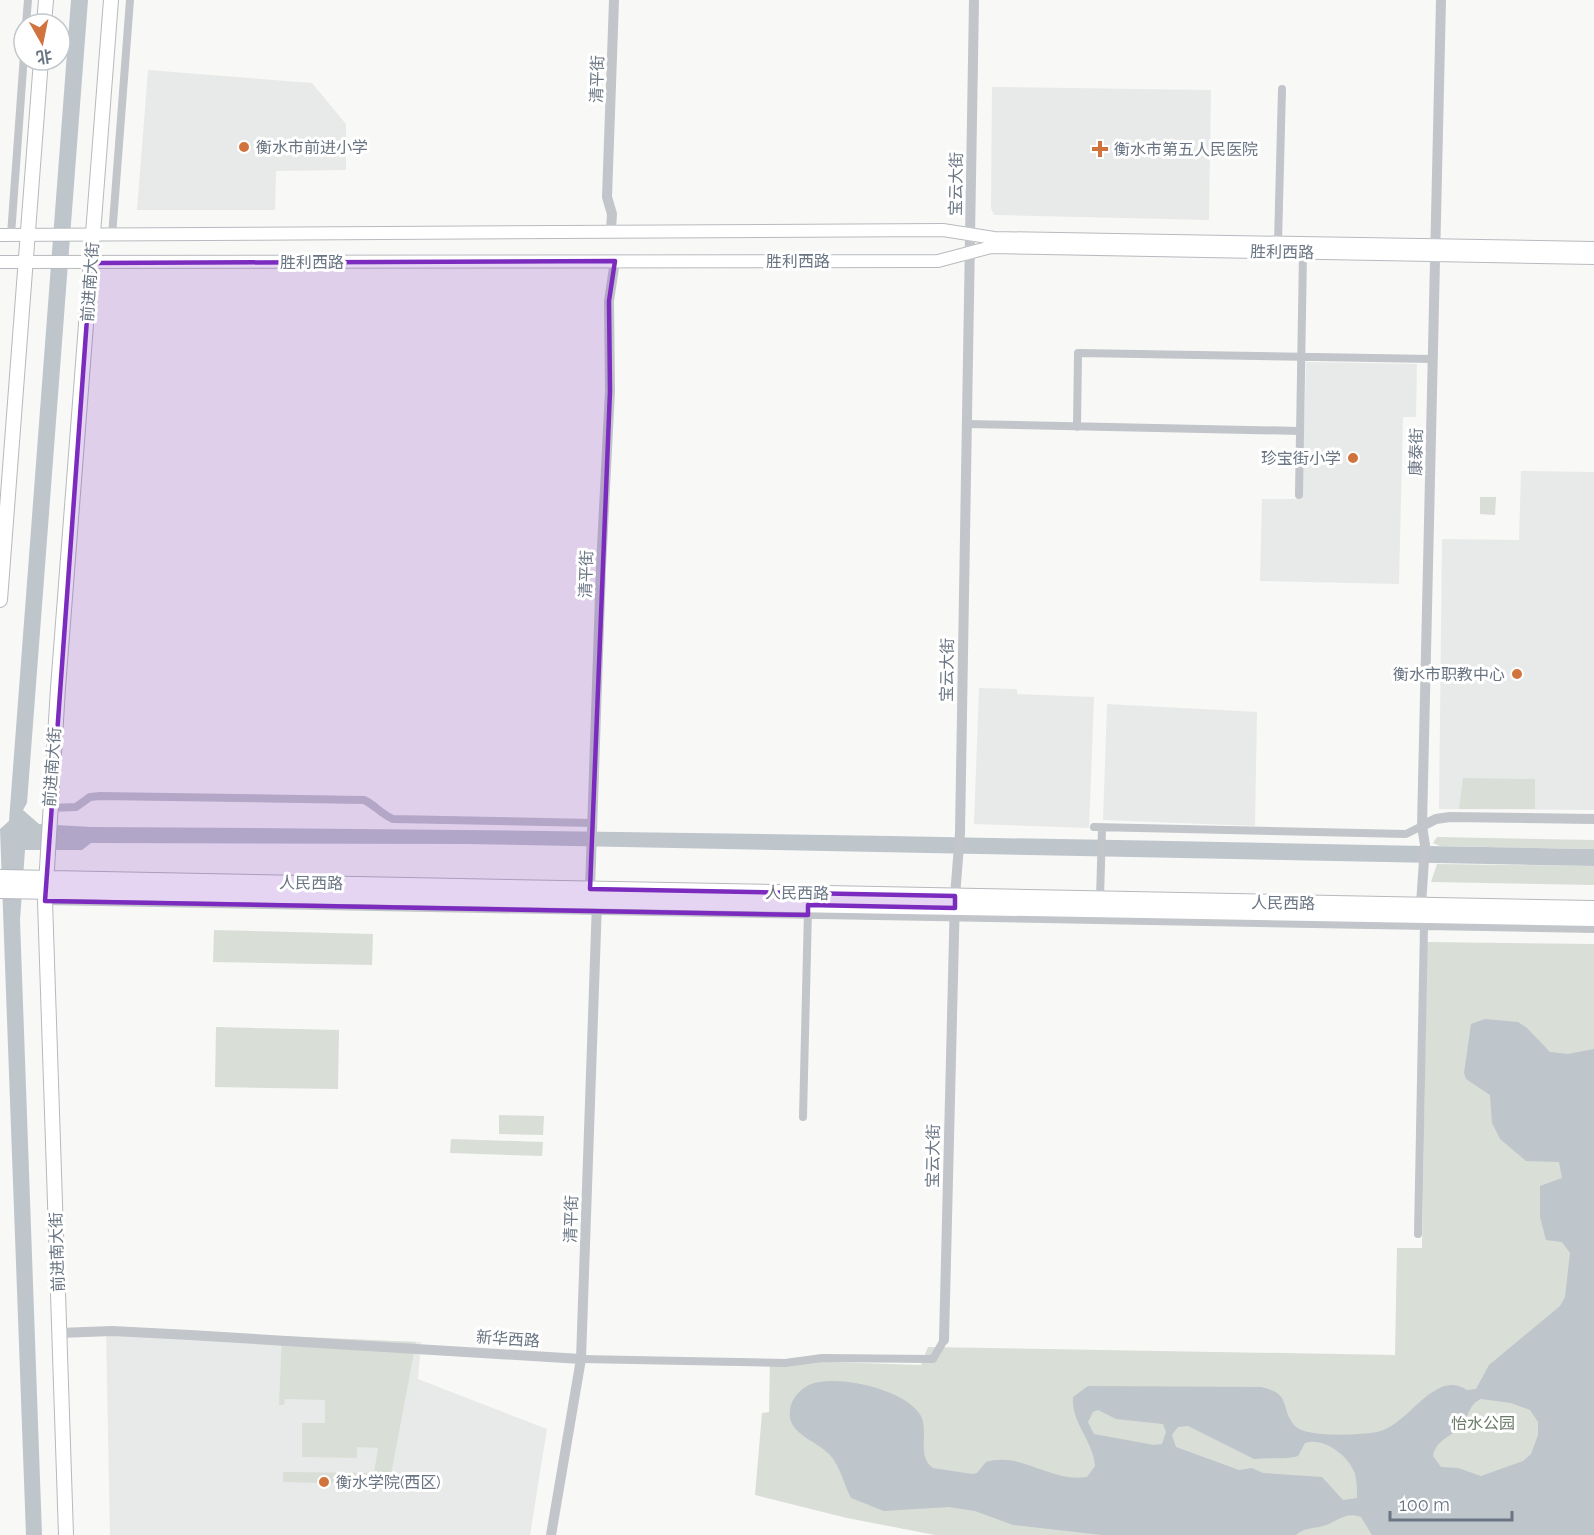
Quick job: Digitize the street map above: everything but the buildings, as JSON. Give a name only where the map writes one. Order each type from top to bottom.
[{"type":"main road","name":"前进南大街","points":[[66,1535],[42,888],[47,858],[86,236],[111,0]]},
{"type":"main road","points":[[0,600],[40,72]]},
{"type":"main road","name":"胜利西路","points":[[5,235],[943,230],[994,238],[1278,242],[1594,258]]},
{"type":"main road","name":"胜利西路","points":[[0,262],[938,261],[991,247],[1303,253],[1594,248]]},
{"type":"main road","name":"人民西路","points":[[0,878],[42,888]]},
{"type":"main road","name":"人民西路","points":[[0,891],[42,888],[1594,920]]},
{"type":"main road","name":"人民西路","points":[[595,901],[808,910],[955,907],[1100,899],[1594,908]]},
{"type":"street","points":[[112,236],[130,0]]},
{"type":"street","name":"清平街","points":[[611,230],[612,214],[608,197],[614,0]]},
{"type":"street","name":"宝云大街","points":[[944,1340],[955,907],[960,833],[974,0]]},
{"type":"street","name":"康泰街","points":[[1420,905],[1425,845],[1422,826],[1442,0]]},
{"type":"street","points":[[5,235],[22,72]]},
{"type":"street","points":[[1278,242],[1282,89]]},
{"type":"street","points":[[1299,495],[1303,253]]},
{"type":"street","name":"清平街","points":[[551,1535],[581,1359],[595,901],[592,854],[600,567],[610,392],[609,301],[615,261]]},
{"type":"street","points":[[1077,427],[1078,353],[1433,359]]},
{"type":"street","points":[[966,424],[1300,431]]},
{"type":"street","points":[[49,810],[76,807],[90,797],[100,796],[364,800],[375,805],[382,815],[393,819],[593,825]]},
{"type":"street","points":[[1100,899],[1099,830],[1406,834],[1436,819],[1450,817],[1594,819]]},
{"type":"street","points":[[955,907],[1424,926],[1594,929]]},
{"type":"street","points":[[802,1117],[808,910]]},
{"type":"street","points":[[1418,1234],[1424,926]]},
{"type":"street","name":"新华西路","points":[[59,1333],[112,1331],[581,1359],[785,1363],[822,1358],[933,1359],[944,1340]]},
{"type":"highlighted area","points":[[615,261],[609,301],[610,391],[590,889],[955,896],[955,908],[808,905],[808,915],[45,901],[91,263]]},
{"type":"shaded area","points":[[71,0],[88,0],[27,803],[23,810],[39,824],[91,827],[655,832],[1594,849],[1594,866],[467,844],[91,843],[82,850],[25,850],[20,920],[42,1535],[26,1535],[0,829],[9,821],[66,72],[72,72],[72,12],[70,12]]},
{"type":"shaded area","name":"衡水市前进小学","points":[[148,70],[312,83],[346,124],[346,170],[276,171],[275,210],[137,210]]},
{"type":"shaded area","name":"衡水市第五人民医院","points":[[992,87],[1211,90],[1209,220],[994,215],[991,208]]},
{"type":"shaded area","name":"珍宝街小学","points":[[1306,362],[1417,364],[1416,417],[1403,417],[1399,584],[1260,581],[1262,499],[1302,499]]},
{"type":"shaded area","name":"衡水市职教中心","points":[[1521,471],[1594,472],[1594,810],[1439,809],[1442,539],[1519,540]]},
{"type":"shaded area","points":[[979,688],[1017,689],[1017,694],[1094,697],[1089,828],[974,824]]},
{"type":"shaded area","points":[[1107,704],[1257,712],[1255,826],[1103,820]]},
{"type":"shaded area","points":[[1485,1019],[1518,1022],[1550,1052],[1568,1054],[1594,1049],[1594,1535],[1372,1535],[1361,1517],[1350,1515],[1323,1526],[1306,1529],[1296,1535],[1102,1535],[1013,1525],[975,1511],[949,1507],[884,1511],[851,1498],[839,1469],[829,1454],[795,1429],[790,1414],[792,1402],[798,1393],[809,1385],[821,1382],[851,1382],[884,1390],[911,1404],[922,1419],[925,1457],[933,1468],[972,1474],[977,1473],[986,1462],[999,1460],[1024,1463],[1061,1476],[1074,1478],[1087,1477],[1095,1466],[1073,1406],[1073,1397],[1088,1386],[1261,1387],[1271,1390],[1282,1398],[1290,1419],[1301,1430],[1334,1435],[1377,1432],[1389,1428],[1432,1392],[1444,1386],[1455,1385],[1467,1390],[1476,1389],[1489,1365],[1560,1306],[1565,1297],[1570,1253],[1562,1242],[1546,1240],[1540,1217],[1540,1186],[1562,1178],[1559,1162],[1526,1161],[1500,1139],[1492,1123],[1490,1095],[1466,1079],[1464,1073],[1471,1024]],"holes":[[[1481,1399],[1511,1403],[1530,1410],[1538,1422],[1538,1435],[1531,1454],[1523,1461],[1481,1476],[1458,1468],[1441,1467],[1433,1456],[1435,1450],[1462,1425],[1477,1401]],[[1098,1410],[1116,1419],[1163,1424],[1166,1432],[1162,1444],[1154,1445],[1094,1434],[1088,1422],[1093,1412]],[[1188,1426],[1254,1459],[1298,1456],[1305,1443],[1328,1445],[1342,1455],[1352,1467],[1356,1477],[1357,1498],[1343,1500],[1322,1477],[1263,1473],[1252,1468],[1239,1470],[1176,1447],[1172,1435],[1178,1427]]]},
{"type":"shaded area","name":"衡水学院(西区)","points":[[106,1330],[421,1342],[418,1379],[547,1429],[530,1535],[110,1535]]},
{"type":"green space","points":[[1480,497],[1496,497],[1495,515],[1480,514]]},
{"type":"green space","points":[[1463,778],[1535,779],[1535,809],[1459,809]]},
{"type":"green space","points":[[1437,837],[1594,840],[1594,849],[1440,846],[1433,843]]},
{"type":"green space","points":[[1437,864],[1594,866],[1594,885],[1431,882]]},
{"type":"green space","points":[[214,930],[373,934],[372,965],[213,962]]},
{"type":"green space","name":"怡水公园","points":[[1427,942],[1594,944],[1594,1535],[935,1535],[847,1518],[755,1495],[762,1413],[769,1412],[770,1360],[921,1365],[928,1347],[1395,1355],[1397,1248],[1422,1248]]},
{"type":"green space","points":[[216,1027],[339,1030],[338,1089],[215,1087]]},
{"type":"green space","points":[[499,1115],[544,1116],[543,1135],[499,1134]]},
{"type":"green space","points":[[451,1139],[543,1142],[542,1156],[450,1153]]},
{"type":"green space","points":[[282,1336],[416,1342],[389,1485],[283,1482],[283,1472],[374,1473],[378,1448],[357,1447],[357,1458],[302,1457],[302,1423],[325,1423],[325,1400],[285,1399],[284,1405],[279,1405]]},
{"type":"place","name":"衡水市前进小学","points":[[244,147]]},
{"type":"place","name":"衡水市第五人民医院","points":[[1100,149]]},
{"type":"place","name":"珍宝街小学","points":[[1353,458]]},
{"type":"place","name":"衡水市职教中心","points":[[1517,674]]},
{"type":"place","name":"衡水学院(西区)","points":[[324,1482]]}]
